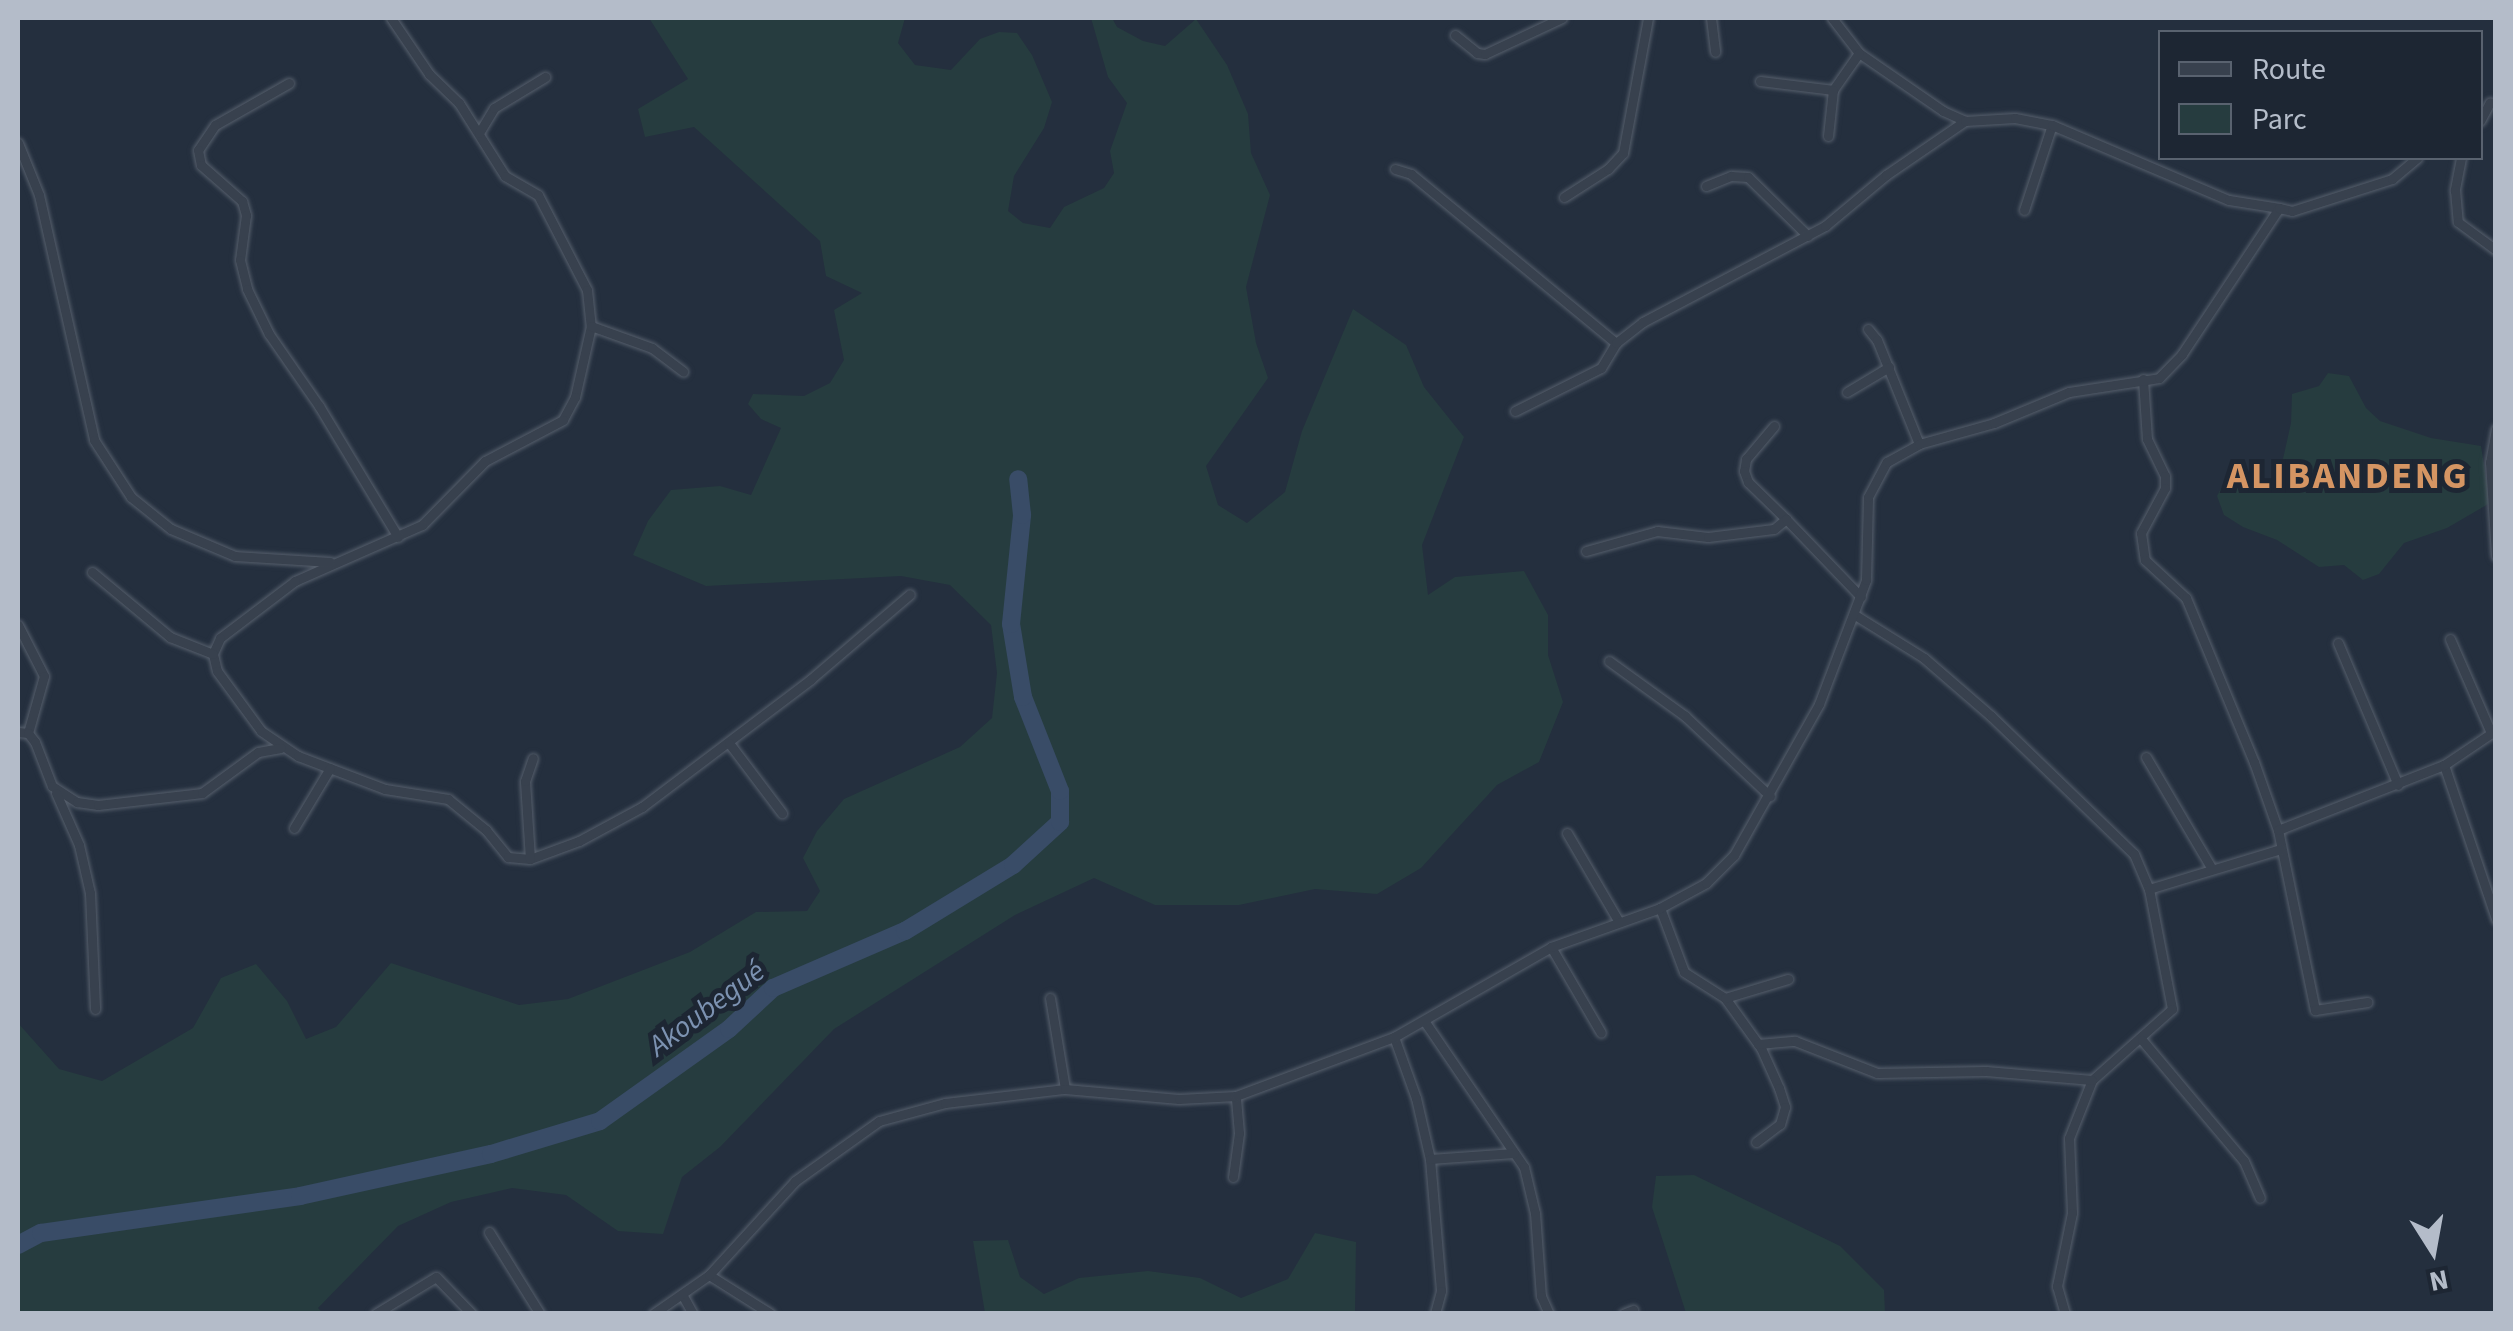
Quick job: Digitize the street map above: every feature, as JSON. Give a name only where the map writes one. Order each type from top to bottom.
[{"type":"street","points":[[391,18],[429,74],[480,133],[504,176],[538,195],[587,290],[591,326],[575,397],[562,420],[485,462],[422,525],[295,581],[220,638],[213,654],[217,670],[261,731],[281,748],[385,789],[448,799],[486,830],[508,857],[530,859],[625,816],[730,744],[751,721],[812,679],[910,594]]},
{"type":"street","points":[[1455,35],[1477,53],[1485,54],[1562,18]]},
{"type":"street","points":[[1564,197],[1608,170],[1622,153],[1648,18]]},
{"type":"street","points":[[1711,18],[1715,52]]},
{"type":"street","points":[[1832,18],[1859,53],[1943,111],[1966,121],[2015,118],[2052,125],[2229,200],[2292,210],[2392,179],[2416,160]]},
{"type":"street","points":[[1828,136],[1833,90],[1859,53]]},
{"type":"street","points":[[480,133],[494,108],[544,77]]},
{"type":"street","points":[[1760,81],[1833,90]]},
{"type":"street","points":[[288,82],[215,125],[198,150],[201,165],[242,201],[246,216],[242,274],[268,334],[319,406],[398,537]]},
{"type":"street","points":[[1515,411],[1601,368],[1616,343],[1644,322],[1808,236],[1966,121]]},
{"type":"street","points":[[2024,210],[2052,125]]},
{"type":"street","points":[[18,143],[39,195],[87,416],[103,460],[131,497],[171,529],[235,556],[294,562],[337,561]]},
{"type":"street","points":[[2460,160],[2455,190],[2458,222],[2496,250]]},
{"type":"street","points":[[1395,169],[1411,174],[1616,343]]},
{"type":"street","points":[[1706,186],[1739,175],[1748,178],[1808,236]]},
{"type":"street","points":[[652,1314],[709,1275],[778,1197],[879,1121],[945,1103],[1065,1089],[1162,1098],[1236,1096],[1394,1037],[1425,1022],[1478,985],[1551,947],[1660,908],[1722,869],[1770,796],[1819,704],[1861,597],[1868,565],[1868,497],[1887,462],[1919,444],[1994,423],[2069,392],[2159,378],[2171,368],[2280,208]]},
{"type":"street","points":[[591,326],[652,348],[683,371]]},
{"type":"street","points":[[1868,329],[1889,367],[1919,444]]},
{"type":"street","points":[[1847,392],[1889,367]]},
{"type":"street","points":[[2143,379],[2147,439],[2165,476],[2164,488],[2141,533],[2140,547],[2145,560],[2179,590],[2195,615],[2278,830],[2315,1010],[2366,1002]]},
{"type":"street","points":[[1774,426],[1746,459],[1744,471],[1748,482],[1861,597]]},
{"type":"street","points":[[2496,429],[2490,462],[2496,556]]},
{"type":"street","points":[[1586,551],[1657,532],[1708,537],[1774,529],[1786,520]]},
{"type":"street","points":[[294,562],[295,581]]},
{"type":"street","points":[[92,572],[170,637],[213,654]]},
{"type":"street","points":[[1855,614],[1924,658],[1980,706],[2134,854],[2150,889],[2172,1009],[2142,1040],[2092,1080],[2067,1152],[2072,1213],[2057,1286],[2065,1314]]},
{"type":"street","points":[[18,624],[44,676],[23,733],[79,845],[90,892],[94,1009]]},
{"type":"street","points":[[2278,830],[2444,765],[2493,731],[2450,639]]},
{"type":"street","points":[[2338,643],[2398,785]]},
{"type":"street","points":[[1609,661],[1685,716],[1770,796]]},
{"type":"street","points":[[258,752],[261,731]]},
{"type":"street","points":[[730,744],[782,812]]},
{"type":"street","points":[[52,786],[77,802],[98,805],[166,800],[212,788],[258,752],[281,748]]},
{"type":"street","points":[[2146,757],[2212,870]]},
{"type":"street","points":[[530,859],[526,780],[533,758]]},
{"type":"street","points":[[2444,765],[2496,919]]},
{"type":"street","points":[[294,828],[330,768]]},
{"type":"street","points":[[1567,833],[1619,922]]},
{"type":"street","points":[[2150,889],[2281,849]]},
{"type":"street","points":[[1660,908],[1684,972],[1725,998],[1758,1044],[1785,1107],[1780,1124],[1756,1142]]},
{"type":"street","points":[[1551,947],[1601,1033]]},
{"type":"street","points":[[1725,998],[1788,978]]},
{"type":"street","points":[[1050,998],[1065,1089]]},
{"type":"street","points":[[1425,1022],[1530,1182],[1536,1265],[1548,1314]]},
{"type":"street","points":[[1394,1037],[1416,1098],[1430,1159],[1440,1291],[1435,1314]]},
{"type":"street","points":[[2142,1040],[2244,1162],[2260,1198]]},
{"type":"street","points":[[1758,1044],[1795,1041],[1877,1073],[1986,1071],[2092,1080]]},
{"type":"street","points":[[1233,1177],[1239,1133],[1236,1096]]},
{"type":"street","points":[[1430,1159],[1514,1153]]},
{"type":"street","points":[[489,1232],[540,1314]]},
{"type":"street","points":[[709,1275],[770,1314]]},
{"type":"street","points":[[375,1314],[436,1278],[472,1314]]},
{"type":"street","points":[[682,1296],[692,1314]]},
{"type":"green space","points":[[649,18],[905,18],[898,43],[915,65],[951,70],[980,39],[999,32],[1017,33],[1032,55],[1052,102],[1044,128],[1014,176],[1008,211],[1023,223],[1050,228],[1064,207],[1104,188],[1114,173],[1110,151],[1127,103],[1108,77],[1091,18],[1112,18],[1117,27],[1143,41],[1165,46],[1196,19],[1227,65],[1248,114],[1251,153],[1270,195],[1246,287],[1256,343],[1268,378],[1206,466],[1218,505],[1247,523],[1285,492],[1302,431],[1353,309],[1406,345],[1424,387],[1464,437],[1422,545],[1428,595],[1455,577],[1524,571],[1548,615],[1548,655],[1563,702],[1539,762],[1497,785],[1421,868],[1377,894],[1315,889],[1239,905],[1155,905],[1094,878],[1015,915],[834,1029],[720,1147],[682,1177],[663,1234],[618,1231],[566,1195],[512,1188],[451,1202],[398,1226],[318,1308],[323,1313],[18,1313],[18,1023],[59,1069],[102,1081],[193,1028],[221,978],[256,964],[287,1001],[306,1039],[336,1027],[391,963],[519,1005],[568,999],[690,952],[756,912],[807,911],[820,891],[803,858],[817,831],[844,799],[960,747],[992,718],[997,673],[991,625],[950,585],[901,576],[706,586],[633,555],[648,521],[671,490],[720,486],[751,495],[781,428],[761,419],[748,404],[753,394],[804,396],[830,383],[844,360],[834,310],[862,293],[826,276],[820,241],[694,127],[645,137],[638,109],[688,79]]},
{"type":"green space","points":[[2328,373],[2349,376],[2366,408],[2380,421],[2431,438],[2481,446],[2490,503],[2447,528],[2404,543],[2379,574],[2363,580],[2344,565],[2319,567],[2277,540],[2243,527],[2224,515],[2217,496],[2228,475],[2278,481],[2291,423],[2292,394],[2319,386]]},
{"type":"green space","points":[[1694,1175],[1840,1246],[1884,1290],[1885,1313],[1686,1313],[1652,1207],[1656,1176]]},
{"type":"green space","points":[[1315,1233],[1356,1242],[1355,1313],[985,1313],[973,1241],[1008,1240],[1020,1277],[1044,1294],[1079,1278],[1148,1271],[1200,1278],[1241,1298],[1288,1279]]},
{"type":"waterway","name":"Akoubegué","points":[[18,1245],[41,1233],[300,1196],[491,1154],[600,1121],[729,1029],[773,988],[905,931],[1013,865],[1060,822],[1060,791],[1023,697],[1011,624],[1022,515],[1018,479]]},
{"type":"district","name":"ALIBANDENG","points":[[2348,477]]}]
